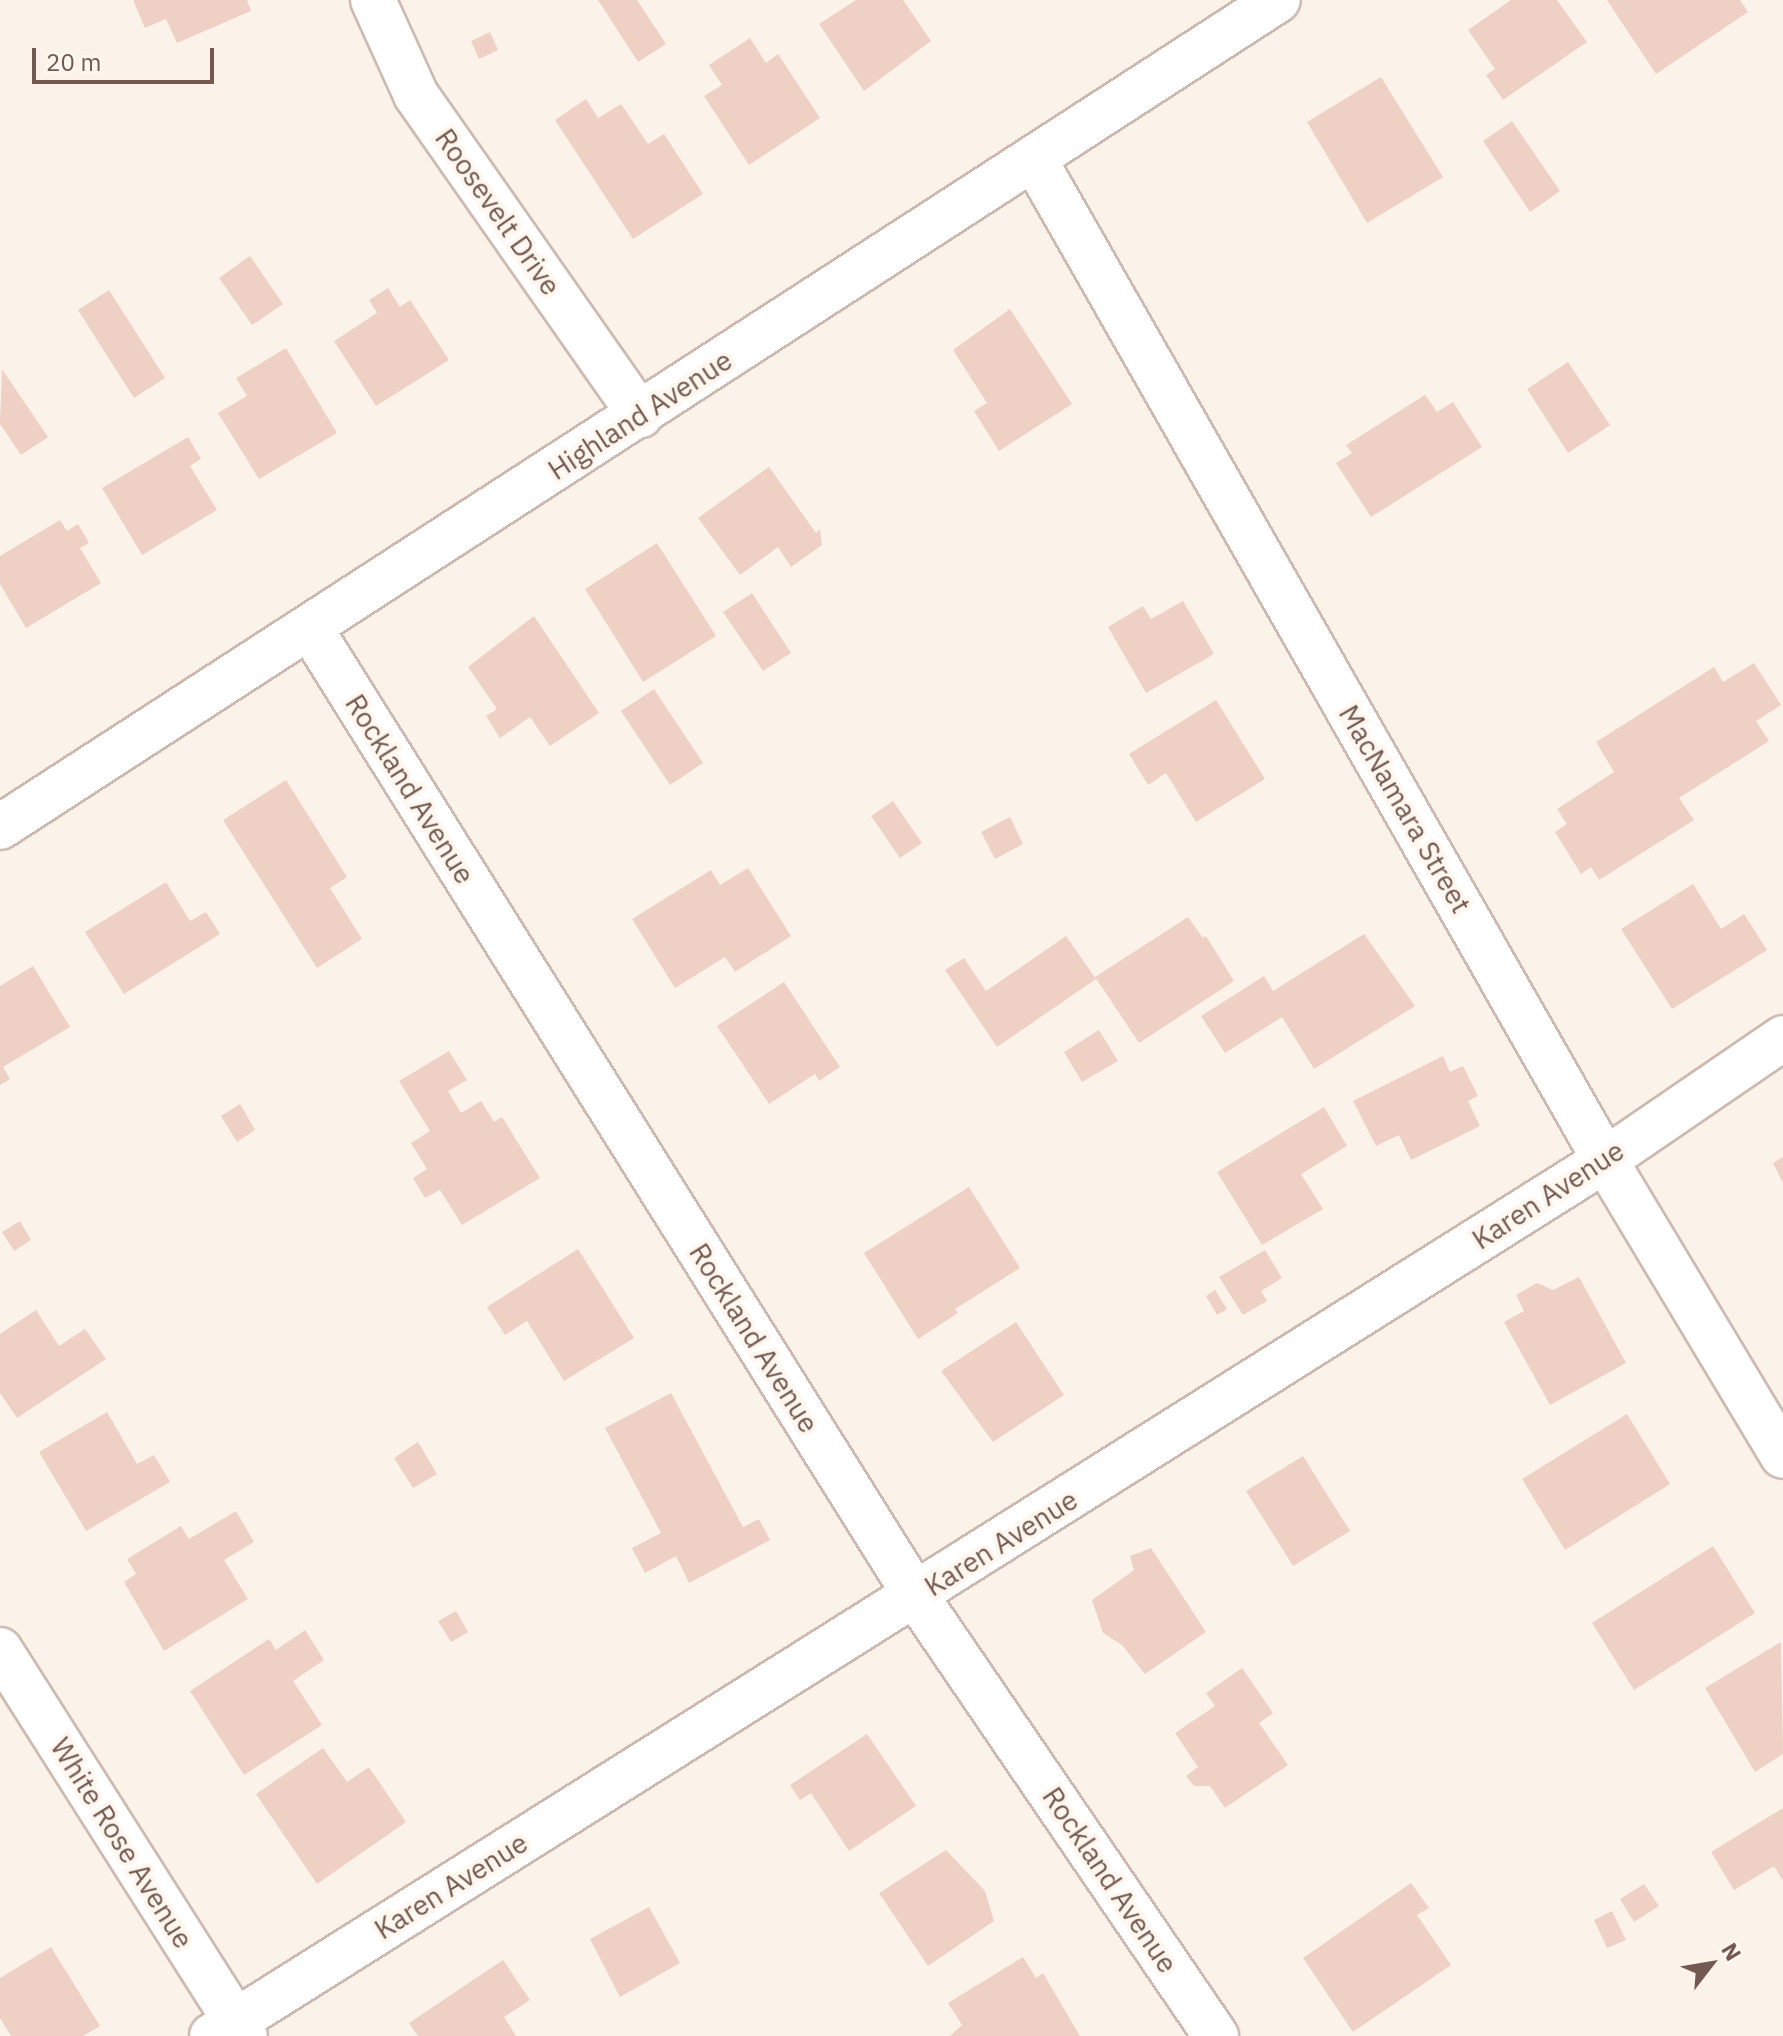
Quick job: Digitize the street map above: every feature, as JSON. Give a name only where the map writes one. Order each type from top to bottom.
[{"type":"street","name":"Roosevelt Drive","points":[[373,0],[416,95],[640,415]]},
{"type":"street","name":"Highland Avenue","points":[[0,827],[1278,0]]},
{"type":"street","name":"MacNamara Street","points":[[1034,159],[1605,1160],[1783,1456]]},
{"type":"street","name":"Rockland Avenue","points":[[310,628],[916,1596],[1216,2036]]},
{"type":"street","name":"Karen Avenue","points":[[230,2031],[1605,1160],[1783,1038]]},
{"type":"street","name":"White Rose Avenue","points":[[0,1650],[230,2031]]},
{"type":"building","points":[[133,0],[247,0],[251,11],[177,43],[166,19],[145,28]]},
{"type":"building","points":[[598,0],[637,0],[666,44],[638,62]]},
{"type":"building","points":[[856,0],[903,0],[931,41],[864,91],[819,24]]},
{"type":"building","points":[[1511,0],[1557,0],[1587,42],[1503,100],[1486,75],[1495,69],[1468,30]]},
{"type":"building","points":[[1607,0],[1740,0],[1748,12],[1656,74]]},
{"type":"building","points":[[490,32],[498,50],[479,59],[471,41]]},
{"type":"building","points":[[750,38],[766,63],[778,54],[820,118],[749,165],[704,96],[722,85],[709,65]]},
{"type":"building","points":[[1381,77],[1443,177],[1367,223],[1307,122]]},
{"type":"building","points":[[586,99],[598,118],[621,104],[648,144],[664,134],[703,194],[633,239],[555,120]]},
{"type":"building","points":[[1512,121],[1560,191],[1530,212],[1483,141]]},
{"type":"building","points":[[250,256],[283,304],[252,325],[219,278]]},
{"type":"building","points":[[388,288],[400,307],[410,300],[449,360],[376,406],[334,341],[377,313],[369,300]]},
{"type":"building","points":[[109,290],[165,378],[134,398],[78,310]]},
{"type":"building","points":[[1010,309],[1072,404],[999,451],[974,411],[987,403],[953,350]]},
{"type":"building","points":[[286,348],[337,433],[259,479],[218,413],[247,396],[236,378]]},
{"type":"building","points":[[1568,362],[1610,425],[1568,453],[1527,389]]},
{"type":"building","points":[[2,369],[48,437],[21,455],[0,424]]},
{"type":"building","points":[[1425,395],[1437,412],[1453,402],[1482,447],[1371,517],[1336,463],[1352,453],[1346,445]]},
{"type":"building","points":[[188,437],[201,459],[190,466],[217,510],[142,555],[102,488]]},
{"type":"building","points":[[769,467],[816,533],[820,529],[822,545],[791,567],[778,547],[740,575],[698,518]]},
{"type":"building","points":[[60,520],[67,531],[78,524],[89,543],[80,548],[101,583],[26,628],[0,584],[0,556]]},
{"type":"building","points":[[657,543],[716,636],[643,682],[585,589]]},
{"type":"building","points":[[752,593],[791,653],[763,671],[723,612]]},
{"type":"building","points":[[1183,601],[1214,654],[1146,693],[1108,627],[1143,606],[1151,619]]},
{"type":"building","points":[[534,616],[599,713],[550,746],[530,717],[500,738],[486,716],[497,709],[468,667]]},
{"type":"building","points":[[1754,663],[1781,705],[1756,721],[1769,741],[1679,798],[1694,820],[1599,880],[1591,867],[1581,874],[1555,832],[1567,824],[1557,809],[1614,772],[1596,742],[1714,667],[1723,682]]},
{"type":"building","points":[[654,689],[703,763],[670,785],[621,711]]},
{"type":"building","points":[[1216,700],[1265,779],[1196,822],[1166,773],[1148,785],[1129,754]]},
{"type":"building","points":[[286,780],[347,877],[330,888],[362,939],[317,968],[223,820]]},
{"type":"building","points":[[893,801],[922,843],[900,858],[871,816]]},
{"type":"building","points":[[1010,817],[1023,844],[995,859],[981,832]]},
{"type":"building","points":[[748,868],[791,936],[735,972],[725,957],[675,988],[632,919],[711,870],[720,885]]},
{"type":"building","points":[[166,882],[190,921],[206,912],[220,934],[124,994],[85,932]]},
{"type":"building","points":[[1693,884],[1721,929],[1744,914],[1767,950],[1672,1009],[1621,929]]},
{"type":"building","points":[[1188,917],[1203,938],[1206,936],[1234,981],[1139,1043],[1095,977]]},
{"type":"building","points":[[1364,934],[1415,1006],[1314,1069],[1282,1017],[1225,1053],[1201,1016],[1264,976],[1273,991]]},
{"type":"building","points":[[1066,936],[1096,979],[997,1047],[945,970],[964,958],[986,991]]},
{"type":"building","points":[[33,966],[70,1027],[3,1067],[10,1079],[0,1085],[0,986]]},
{"type":"building","points":[[784,982],[840,1067],[819,1081],[815,1074],[769,1104],[717,1026]]},
{"type":"building","points":[[1099,1030],[1118,1061],[1082,1082],[1064,1052]]},
{"type":"building","points":[[449,1051],[467,1080],[448,1091],[461,1113],[481,1101],[494,1122],[502,1117],[540,1178],[462,1225],[440,1190],[425,1198],[413,1178],[427,1169],[411,1143],[430,1131],[399,1081]]},
{"type":"building","points":[[1443,1056],[1450,1072],[1463,1066],[1478,1096],[1468,1101],[1480,1126],[1411,1160],[1399,1135],[1376,1146],[1353,1101]]},
{"type":"building","points":[[240,1104],[255,1130],[237,1142],[221,1116]]},
{"type":"building","points":[[1324,1107],[1347,1146],[1301,1174],[1323,1209],[1262,1245],[1217,1172]]},
{"type":"building","points":[[1783,1157],[1783,1183],[1773,1163]]},
{"type":"building","points":[[969,1187],[1020,1268],[955,1309],[958,1313],[918,1339],[864,1253]]},
{"type":"building","points":[[20,1221],[31,1240],[14,1251],[2,1232]]},
{"type":"building","points":[[578,1249],[634,1338],[564,1381],[527,1321],[505,1335],[487,1307]]},
{"type":"building","points":[[1265,1250],[1282,1278],[1261,1291],[1267,1301],[1243,1315],[1219,1277]]},
{"type":"building","points":[[1579,1277],[1626,1363],[1550,1405],[1504,1322],[1524,1311],[1516,1295],[1537,1283],[1553,1290]]},
{"type":"building","points":[[1215,1290],[1227,1309],[1217,1315],[1206,1296]]},
{"type":"building","points":[[36,1310],[59,1346],[85,1329],[106,1359],[17,1418],[0,1393],[0,1334]]},
{"type":"building","points":[[1016,1322],[1064,1395],[993,1442],[941,1371]]},
{"type":"building","points":[[671,1393],[743,1527],[759,1519],[770,1540],[689,1583],[676,1556],[645,1573],[632,1548],[661,1533],[605,1428]]},
{"type":"building","points":[[107,1412],[137,1464],[154,1455],[170,1482],[86,1531],[39,1452]]},
{"type":"building","points":[[1627,1414],[1670,1484],[1565,1550],[1522,1479]]},
{"type":"building","points":[[418,1442],[437,1474],[413,1488],[394,1458]]},
{"type":"building","points":[[1303,1456],[1350,1531],[1293,1566],[1246,1491]]},
{"type":"building","points":[[236,1511],[254,1542],[224,1560],[248,1599],[164,1651],[124,1582],[136,1574],[127,1559],[181,1526],[189,1539]]},
{"type":"building","points":[[1713,1546],[1755,1613],[1634,1690],[1592,1623]]},
{"type":"building","points":[[1151,1548],[1206,1632],[1145,1674],[1122,1645],[1103,1633],[1092,1600],[1134,1570],[1130,1556]]},
{"type":"building","points":[[456,1611],[468,1632],[451,1642],[438,1621]]},
{"type":"building","points":[[305,1630],[324,1660],[293,1681],[322,1725],[244,1775],[190,1691],[269,1639],[276,1650]]},
{"type":"building","points":[[1781,1642],[1783,1754],[1755,1772],[1705,1688]]},
{"type":"building","points":[[1242,1668],[1273,1713],[1259,1723],[1288,1765],[1225,1808],[1210,1786],[1194,1786],[1186,1776],[1198,1767],[1175,1733],[1215,1706],[1206,1693]]},
{"type":"building","points":[[867,1734],[916,1806],[849,1851],[811,1793],[800,1800],[790,1785]]},
{"type":"building","points":[[323,1748],[347,1782],[369,1767],[406,1822],[317,1884],[256,1794]]},
{"type":"building","points":[[1783,1808],[1783,1881],[1774,1866],[1734,1890],[1711,1852]]},
{"type":"building","points":[[946,1850],[985,1891],[994,1921],[928,1966],[879,1893]]},
{"type":"building","points":[[1411,1883],[1429,1908],[1417,1915],[1451,1965],[1353,2032],[1303,1958]]},
{"type":"building","points":[[1644,1884],[1659,1906],[1634,1922],[1620,1899]]},
{"type":"building","points":[[649,1907],[680,1963],[620,1997],[590,1939]]},
{"type":"building","points":[[1612,1911],[1626,1940],[1607,1948],[1594,1920]]},
{"type":"building","points":[[51,1947],[100,2026],[83,2036],[11,2036],[0,2018],[0,1978]]},
{"type":"building","points":[[1023,1957],[1036,1978],[1043,1973],[1080,2036],[950,2036],[962,2025],[948,2003]]},
{"type":"building","points":[[503,1960],[530,2000],[504,2017],[516,2036],[418,2036],[409,2023]]}]
